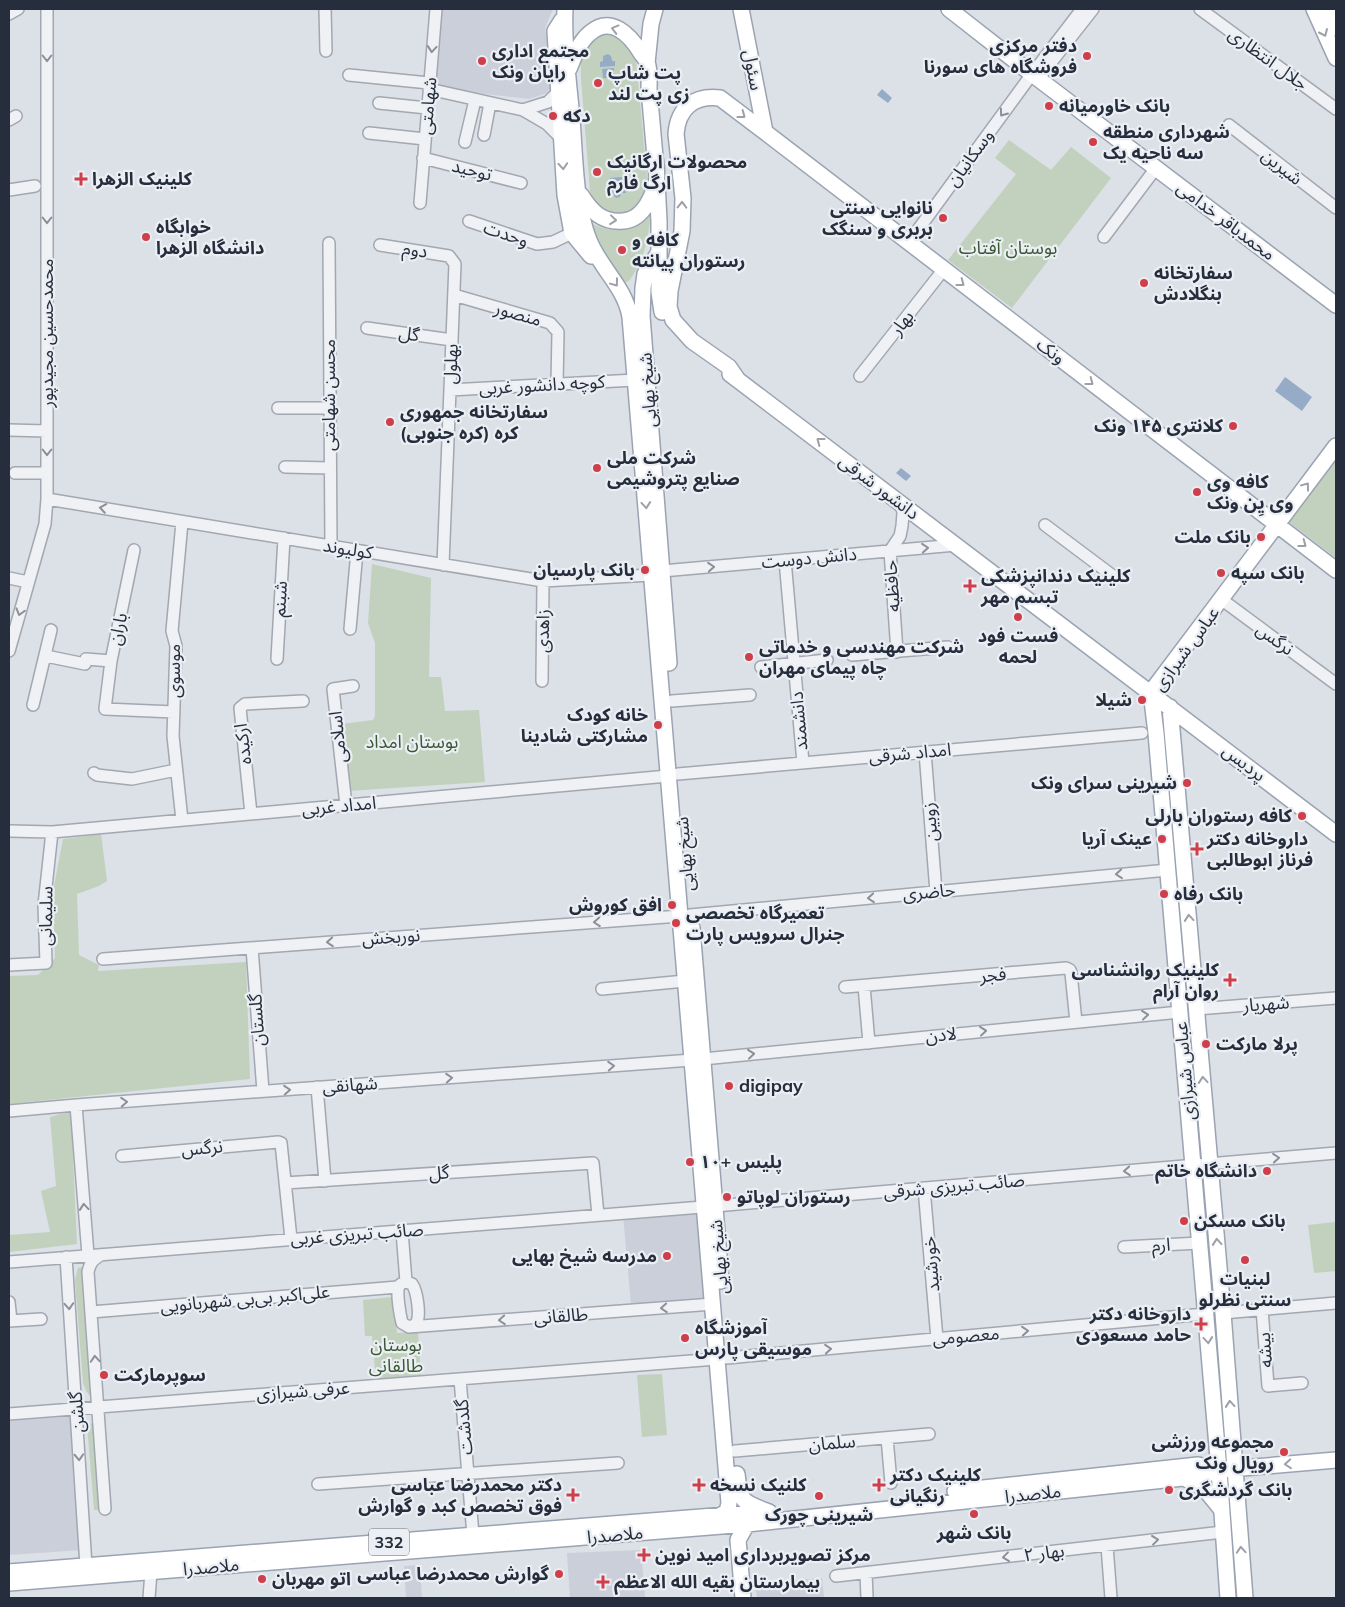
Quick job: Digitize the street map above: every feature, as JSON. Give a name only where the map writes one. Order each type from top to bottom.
[{"type":"main road","points":[[655,9],[651,24],[647,63],[657,182],[659,252]]},
{"type":"main road","name":"سئول","points":[[741,9],[765,132]]},
{"type":"main road","name":"محمدباقر خدامی","points":[[949,9],[1006,48],[1125,139],[1336,295]]},
{"type":"main road","name":"محمدباقر خدامی","points":[[963,9],[1006,48]]},
{"type":"main road","points":[[1314,9],[1336,58]]},
{"type":"main road","points":[[1328,9],[1336,28]]},
{"type":"main road","points":[[565,11],[568,70]]},
{"type":"main road","points":[[565,11],[555,31],[565,195],[572,233],[587,253],[601,264]]},
{"type":"main road","points":[[568,70],[588,34],[595,29],[611,26],[625,32],[636,44],[647,63]]},
{"type":"main road","name":"شیخ بهایی","points":[[568,70],[578,190],[589,240],[601,264],[622,293],[628,308],[657,573]]},
{"type":"main road","name":"ونک","points":[[738,380],[729,367],[692,341],[673,320],[669,307],[670,290],[682,231],[683,198],[676,134],[677,124],[686,108],[701,98],[720,98],[1336,570]]},
{"type":"main road","name":"محمدباقر خدامی","points":[[1125,139],[1156,168],[1336,305]]},
{"type":"main road","points":[[578,190],[589,208],[598,216],[605,220],[621,221],[634,218],[644,209],[657,182]]},
{"type":"main road","name":"شیخ بهایی","points":[[659,252],[645,274],[642,316],[657,573],[727,1411],[735,1451],[739,1492],[746,1502]]},
{"type":"main road","name":"دانشور شرقی","points":[[659,252],[659,292],[662,311],[671,328],[688,345],[738,380],[1151,692]]},
{"type":"main road","name":"عباس شیرازی","points":[[1228,1598],[1206,1314],[1151,692],[1336,446]]},
{"type":"main road","name":"شیخ بهایی","points":[[662,635],[672,701],[673,775]]},
{"type":"main road","name":"پردیس","points":[[1151,692],[1336,834]]},
{"type":"main road","name":"عباس شیرازی","points":[[1170,707],[1223,1313],[1245,1598]]},
{"type":"main road","points":[[1174,739],[1186,727],[1196,727],[1201,730]]},
{"type":"main road","name":"شیخ بهایی","points":[[685,916],[686,981],[698,1060]]},
{"type":"main road","name":"شیخ بهایی","points":[[710,1207],[712,1304],[722,1358]]},
{"type":"main road","name":"شیخ بهایی","points":[[727,1411],[722,1520],[728,1542],[732,1598]]},
{"type":"main road","name":"ملاصدرا","points":[[9,1572],[473,1535],[722,1520],[744,1528],[1202,1476],[1219,1470],[1336,1460]]},
{"type":"main road","name":"ملاصدرا","points":[[9,1583],[151,1572],[722,1520],[769,1512],[1198,1465],[1219,1470]]},
{"type":"main road","points":[[1182,1478],[1204,1488],[1222,1509]]},
{"type":"main road","points":[[1220,1492],[1228,1485],[1234,1486],[1237,1489]]},
{"type":"main road","points":[[722,1520],[746,1502],[769,1512]]},
{"type":"main road","points":[[743,1598],[738,1540],[744,1528]]},
{"type":"street","points":[[9,14],[18,9]]},
{"type":"street","name":"محمدحسین مجیدپور","points":[[9,650],[45,524],[47,499],[47,9]]},
{"type":"street","points":[[325,9],[326,51]]},
{"type":"street","name":"شهامتی","points":[[420,203],[436,9]]},
{"type":"street","points":[[1038,72],[1082,9]]},
{"type":"street","name":"وسکانیان","points":[[909,242],[1038,72],[1093,9]]},
{"type":"street","name":"جلال انتظاری","points":[[1200,9],[1336,109]]},
{"type":"street","points":[[350,75],[429,86],[475,100],[523,110],[547,124],[561,138]]},
{"type":"street","points":[[523,110],[548,102],[558,92]]},
{"type":"street","points":[[465,142],[475,100]]},
{"type":"street","points":[[379,102],[427,108]]},
{"type":"street","points":[[484,135],[490,103]]},
{"type":"street","name":"شیرین","points":[[1228,125],[1336,208]]},
{"type":"street","points":[[369,133],[425,139]]},
{"type":"street","name":"توحید","points":[[423,158],[521,183]]},
{"type":"street","points":[[1104,237],[1156,168]]},
{"type":"street","points":[[9,190],[35,186]]},
{"type":"street","name":"وحدت","points":[[469,221],[537,244],[553,242],[572,233]]},
{"type":"street","name":"محسن شهامتی","points":[[329,243],[331,546]]},
{"type":"street","name":"دوم","points":[[380,245],[449,256]]},
{"type":"street","name":"بهلول","points":[[443,565],[455,264],[449,256]]},
{"type":"street","name":"بهار","points":[[860,376],[944,269]]},
{"type":"street","name":"منصور","points":[[454,295],[550,323],[555,327],[558,332],[557,384]]},
{"type":"street","name":"گل","points":[[367,328],[452,340]]},
{"type":"street","name":"کوچه دانشور غربی","points":[[450,390],[635,380]]},
{"type":"street","points":[[278,408],[329,408]]},
{"type":"street","points":[[9,430],[47,431]]},
{"type":"street","points":[[285,467],[330,468]]},
{"type":"street","points":[[15,473],[47,473]]},
{"type":"street","name":"کولیوند","points":[[47,499],[544,581],[657,573]]},
{"type":"street","points":[[890,551],[900,536],[903,513],[901,503]]},
{"type":"street","name":"موسوی","points":[[182,522],[172,631],[176,646],[173,736],[182,820]]},
{"type":"street","points":[[1045,525],[1113,576]]},
{"type":"street","name":"شبنم","points":[[277,659],[284,538]]},
{"type":"street","name":"دانش دوست","points":[[657,573],[956,545]]},
{"type":"street","name":"باران","points":[[134,550],[111,661],[105,709],[174,712]]},
{"type":"street","points":[[350,629],[357,551]]},
{"type":"street","name":"حافظیه","points":[[890,551],[897,652]]},
{"type":"street","name":"دانشمند","points":[[785,560],[803,763]]},
{"type":"street","points":[[9,578],[28,582]]},
{"type":"street","name":"زاهدی","points":[[542,680],[544,581]]},
{"type":"street","name":"نرگس","points":[[1221,599],[1332,682],[1336,668]]},
{"type":"street","points":[[33,705],[51,630]]},
{"type":"street","points":[[852,655],[948,647]]},
{"type":"street","points":[[46,656],[85,664],[86,659],[111,661]]},
{"type":"street","points":[[761,667],[826,660]]},
{"type":"street","name":"اسلامی","points":[[346,805],[333,689],[353,686]]},
{"type":"street","points":[[672,701],[750,695]]},
{"type":"street","name":"ارکیده","points":[[251,814],[240,708],[245,704],[303,701]]},
{"type":"street","name":"امداد شرقی","points":[[673,775],[1142,732]]},
{"type":"street","name":"زوبین","points":[[925,752],[936,892]]},
{"type":"street","points":[[94,773],[132,779],[176,770]]},
{"type":"street","name":"امداد غربی","points":[[9,831],[52,832],[673,775]]},
{"type":"street","name":"سلیمانی","points":[[9,965],[46,963],[44,905],[52,832]]},
{"type":"street","name":"حاضری","points":[[685,916],[1168,870]]},
{"type":"street","name":"نوربخش","points":[[103,959],[685,916]]},
{"type":"street","name":"گلستان","points":[[252,948],[263,1092]]},
{"type":"street","name":"فجر","points":[[845,987],[1066,968],[1071,973],[1076,1022]]},
{"type":"street","points":[[602,989],[686,981]]},
{"type":"street","points":[[864,986],[869,1043]]},
{"type":"street","name":"شهریار","points":[[1197,1009],[1336,998]]},
{"type":"street","name":"لادن","points":[[698,1060],[1180,1012]]},
{"type":"street","name":"شهانقی","points":[[9,1112],[76,1105],[698,1060]]},
{"type":"street","points":[[317,1088],[324,1180]]},
{"type":"street","points":[[76,1105],[88,1256]]},
{"type":"street","name":"نرگس","points":[[122,1156],[278,1142],[282,1143],[285,1183]]},
{"type":"street","points":[[1193,1165],[1336,1153]]},
{"type":"street","name":"گل","points":[[285,1183],[593,1163],[598,1215]]},
{"type":"street","name":"صائب تبریزی شرقی","points":[[710,1207],[1193,1165]]},
{"type":"street","points":[[285,1183],[291,1240]]},
{"type":"street","name":"خورشید","points":[[924,1188],[937,1339]]},
{"type":"street","name":"صائب تبریزی غربی","points":[[9,1262],[710,1207]]},
{"type":"street","points":[[402,1231],[402,1285],[402,1322],[409,1327],[415,1325],[417,1321],[416,1292],[412,1284],[402,1285]]},
{"type":"street","name":"ارم","points":[[1124,1247],[1199,1243]]},
{"type":"street","name":"گلشن","points":[[103,1254],[92,1261],[88,1272],[105,1509]]},
{"type":"street","name":"گلشن","points":[[66,1257],[86,1566]]},
{"type":"street","name":"علی‌اکبر بی‌بی شهربانویی","points":[[92,1312],[402,1285]]},
{"type":"street","points":[[9,1302],[10,1321],[42,1318]]},
{"type":"street","name":"طالقانی","points":[[409,1327],[712,1304]]},
{"type":"street","points":[[1223,1313],[1336,1304]]},
{"type":"street","name":"بیشه","points":[[1262,1310],[1268,1386],[1302,1383]]},
{"type":"street","name":"معصومی","points":[[722,1358],[1206,1314]]},
{"type":"street","name":"عرفی شیرازی","points":[[9,1414],[722,1358]]},
{"type":"street","name":"گلدشت","points":[[460,1379],[473,1535]]},
{"type":"street","name":"سلمان","points":[[735,1451],[929,1434]]},
{"type":"street","points":[[887,1438],[891,1483]]},
{"type":"street","points":[[318,1484],[618,1463]]},
{"type":"street","name":"بهار ۲","points":[[836,1576],[1223,1532]]},
{"type":"street","points":[[1107,1546],[1111,1598]]},
{"type":"street","points":[[149,1598],[151,1572]]},
{"type":"street","points":[[866,1573],[868,1598]]},
{"type":"shaded area","points":[[443,9],[553,9],[545,28],[550,57],[551,86],[547,93],[529,99],[442,89],[434,84],[439,21]]},
{"type":"shaded area","name":"مدرسه شیخ بهایی","points":[[703,1209],[710,1297],[631,1305],[623,1215]]},
{"type":"shaded area","points":[[73,1416],[82,1550],[9,1555],[9,1421]]},
{"type":"shaded area","points":[[641,1550],[645,1598],[570,1598],[567,1553]]},
{"type":"shaded area","points":[[420,1565],[422,1598],[406,1598],[404,1566]]},
{"type":"shaded area","points":[[822,1578],[824,1598],[757,1598],[755,1583]]},
{"type":"green space","points":[[606,33],[621,38],[631,49],[636,59],[647,177],[646,192],[641,202],[626,213],[614,215],[600,209],[590,191],[581,79],[581,63],[584,49],[591,39]]},
{"type":"green space","name":"بوستان آفتاب","points":[[1009,140],[1051,170],[1071,147],[1111,178],[1012,308],[948,260],[1016,174],[995,158]]},
{"type":"green space","points":[[651,210],[649,229],[639,265],[629,281],[623,283],[618,280],[596,241],[591,223],[608,229],[624,229],[638,223]]},
{"type":"green space","points":[[1336,460],[1336,558],[1289,522]]},
{"type":"green space","name":"بوستان امداد","points":[[372,564],[431,578],[429,677],[441,677],[445,711],[479,710],[485,782],[348,791],[341,724],[373,720],[375,716],[375,643],[368,623]]},
{"type":"green space","points":[[101,834],[107,881],[77,894],[79,955],[99,965],[98,971],[246,962],[250,1079],[9,1104],[9,976],[38,975],[55,958],[53,891],[63,839]]},
{"type":"green space","points":[[71,1111],[77,1244],[9,1252],[9,1235],[50,1232],[41,1191],[56,1186],[50,1117]]},
{"type":"green space","points":[[1335,1222],[1336,1271],[1314,1273],[1308,1225]]},
{"type":"green space","points":[[82,1267],[84,1269],[92,1398],[86,1391],[83,1383],[75,1280],[78,1268]]},
{"type":"green space","name":"بوستان طالقانی","points":[[392,1297],[395,1302],[397,1333],[418,1332],[421,1375],[376,1379],[372,1336],[365,1336],[363,1300]]},
{"type":"green space","points":[[662,1374],[667,1435],[642,1437],[637,1375]]},
{"type":"green space","points":[[89,1423],[94,1424],[100,1510],[94,1510],[87,1425]]},
{"type":"green space","points":[[1227,1492],[1230,1492],[1241,1598],[1232,1598]]},
{"type":"water","points":[[608,54],[611,56],[612,61],[615,61],[615,66],[600,67],[603,56]]},
{"type":"water","points":[[614,68],[614,78],[603,78],[602,69]]},
{"type":"water","points":[[882,89],[892,98],[888,103],[877,95]]},
{"type":"water","points":[[622,177],[626,193],[621,193],[620,197],[616,198],[614,193],[610,192],[610,178]]},
{"type":"water","points":[[1285,377],[1312,397],[1302,411],[1275,391]]},
{"type":"water","points":[[901,468],[911,476],[906,481],[896,473]]},
{"type":"place","name":"دفتر مرکزی فروشگاه های سورنا","points":[[1087,56]]},
{"type":"place","name":"مجتمع اداری رایان ونک","points":[[482,61]]},
{"type":"place","name":"پت شاپ زی پت لند","points":[[598,83]]},
{"type":"place","name":"بانک خاورمیانه","points":[[1049,106]]},
{"type":"place","name":"دکه","points":[[553,116]]},
{"type":"place","name":"شهرداری منطقه سه ناحیه یک","points":[[1093,142]]},
{"type":"place","name":"محصولات ارگانیک ارگ فارم","points":[[597,172]]},
{"type":"place","name":"کلینیک الزهرا","points":[[81,179]]},
{"type":"place","name":"نانوایی سنتی بربری و سنگک","points":[[943,218]]},
{"type":"place","name":"خوابگاه دانشگاه الزهرا","points":[[146,237]]},
{"type":"place","name":"کافه و رستوران پیانته","points":[[622,250]]},
{"type":"place","name":"سفارتخانه بنگلادش","points":[[1144,283]]},
{"type":"place","name":"سفارتخانه جمهوری کره (کره جنوبی)","points":[[390,422]]},
{"type":"place","name":"کلانتری ۱۴۵ ونک","points":[[1233,426]]},
{"type":"place","name":"شرکت ملی صنایع پتروشیمی","points":[[597,468]]},
{"type":"place","name":"کافه وی‌ وی‌ یِن ونک","points":[[1197,492]]},
{"type":"place","name":"بانک ملت","points":[[1261,537]]},
{"type":"place","name":"بانک پارسیان","points":[[645,570]]},
{"type":"place","name":"بانک سپه","points":[[1221,573]]},
{"type":"place","name":"کلینیک دندانپزشکی تبسم مهر","points":[[970,586]]},
{"type":"place","name":"فست فود لحمه","points":[[1018,617]]},
{"type":"place","name":"شرکت مهندسی و خدماتی چاه پیمای مهران","points":[[749,657]]},
{"type":"place","name":"شیلا","points":[[1142,700]]},
{"type":"place","name":"خانه کودک مشارکتی شادینا","points":[[658,725]]},
{"type":"place","name":"شیرینی سرای ونک","points":[[1187,783]]},
{"type":"place","name":"کافه رستوران بارلی","points":[[1302,816]]},
{"type":"place","name":"عینک آریا","points":[[1162,839]]},
{"type":"place","name":"داروخانه دکتر فرناز ابوطالبی","points":[[1197,849]]},
{"type":"place","name":"بانک رفاه","points":[[1164,894]]},
{"type":"place","name":"افق کوروش","points":[[672,905]]},
{"type":"place","name":"تعمیرگاه تخصصی جنرال سرویس پارت","points":[[676,923]]},
{"type":"place","name":"کلینیک روانشناسی روان آرام","points":[[1230,980]]},
{"type":"place","name":"پرلا مارکت","points":[[1206,1044]]},
{"type":"place","name":"digipay","points":[[729,1086]]},
{"type":"place","name":"پلیس +۱۰","points":[[690,1162]]},
{"type":"place","name":"دانشگاه خاتم","points":[[1267,1171]]},
{"type":"place","name":"رستوران لوپاتو","points":[[727,1197]]},
{"type":"place","name":"بانک مسکن","points":[[1184,1221]]},
{"type":"place","name":"مدرسه شیخ بهایی","points":[[667,1256]]},
{"type":"place","name":"لبنیات سنتی نظرلو","points":[[1245,1260]]},
{"type":"place","name":"داروخانه دکتر حامد مسعودی","points":[[1201,1324]]},
{"type":"place","name":"آموزشگاه موسیقی پارس","points":[[685,1338]]},
{"type":"place","name":"سوپرمارکت","points":[[104,1375]]},
{"type":"place","name":"مجموعه ورزشی رویال ونک","points":[[1284,1452]]},
{"type":"place","name":"کلنیک نسخه","points":[[699,1485]]},
{"type":"place","name":"کلینیک دکتر رنگیانی","points":[[879,1485]]},
{"type":"place","name":"بانک گردشگری","points":[[1169,1490]]},
{"type":"place","name":"دکتر محمدرضا عباسی فوق تخصص کبد و گوارش","points":[[573,1495]]},
{"type":"place","name":"شیرینی چورک","points":[[819,1496]]},
{"type":"place","name":"بانک شهر","points":[[974,1514]]},
{"type":"place","name":"مرکز تصویربرداری امید نوین","points":[[644,1555]]},
{"type":"place","name":"گوارش محمدرضا عباسی","points":[[559,1574]]},
{"type":"place","name":"اتو مهربان","points":[[262,1579]]},
{"type":"place","name":"بیمارستان بقیه الله الاعظم","points":[[603,1582]]}]
